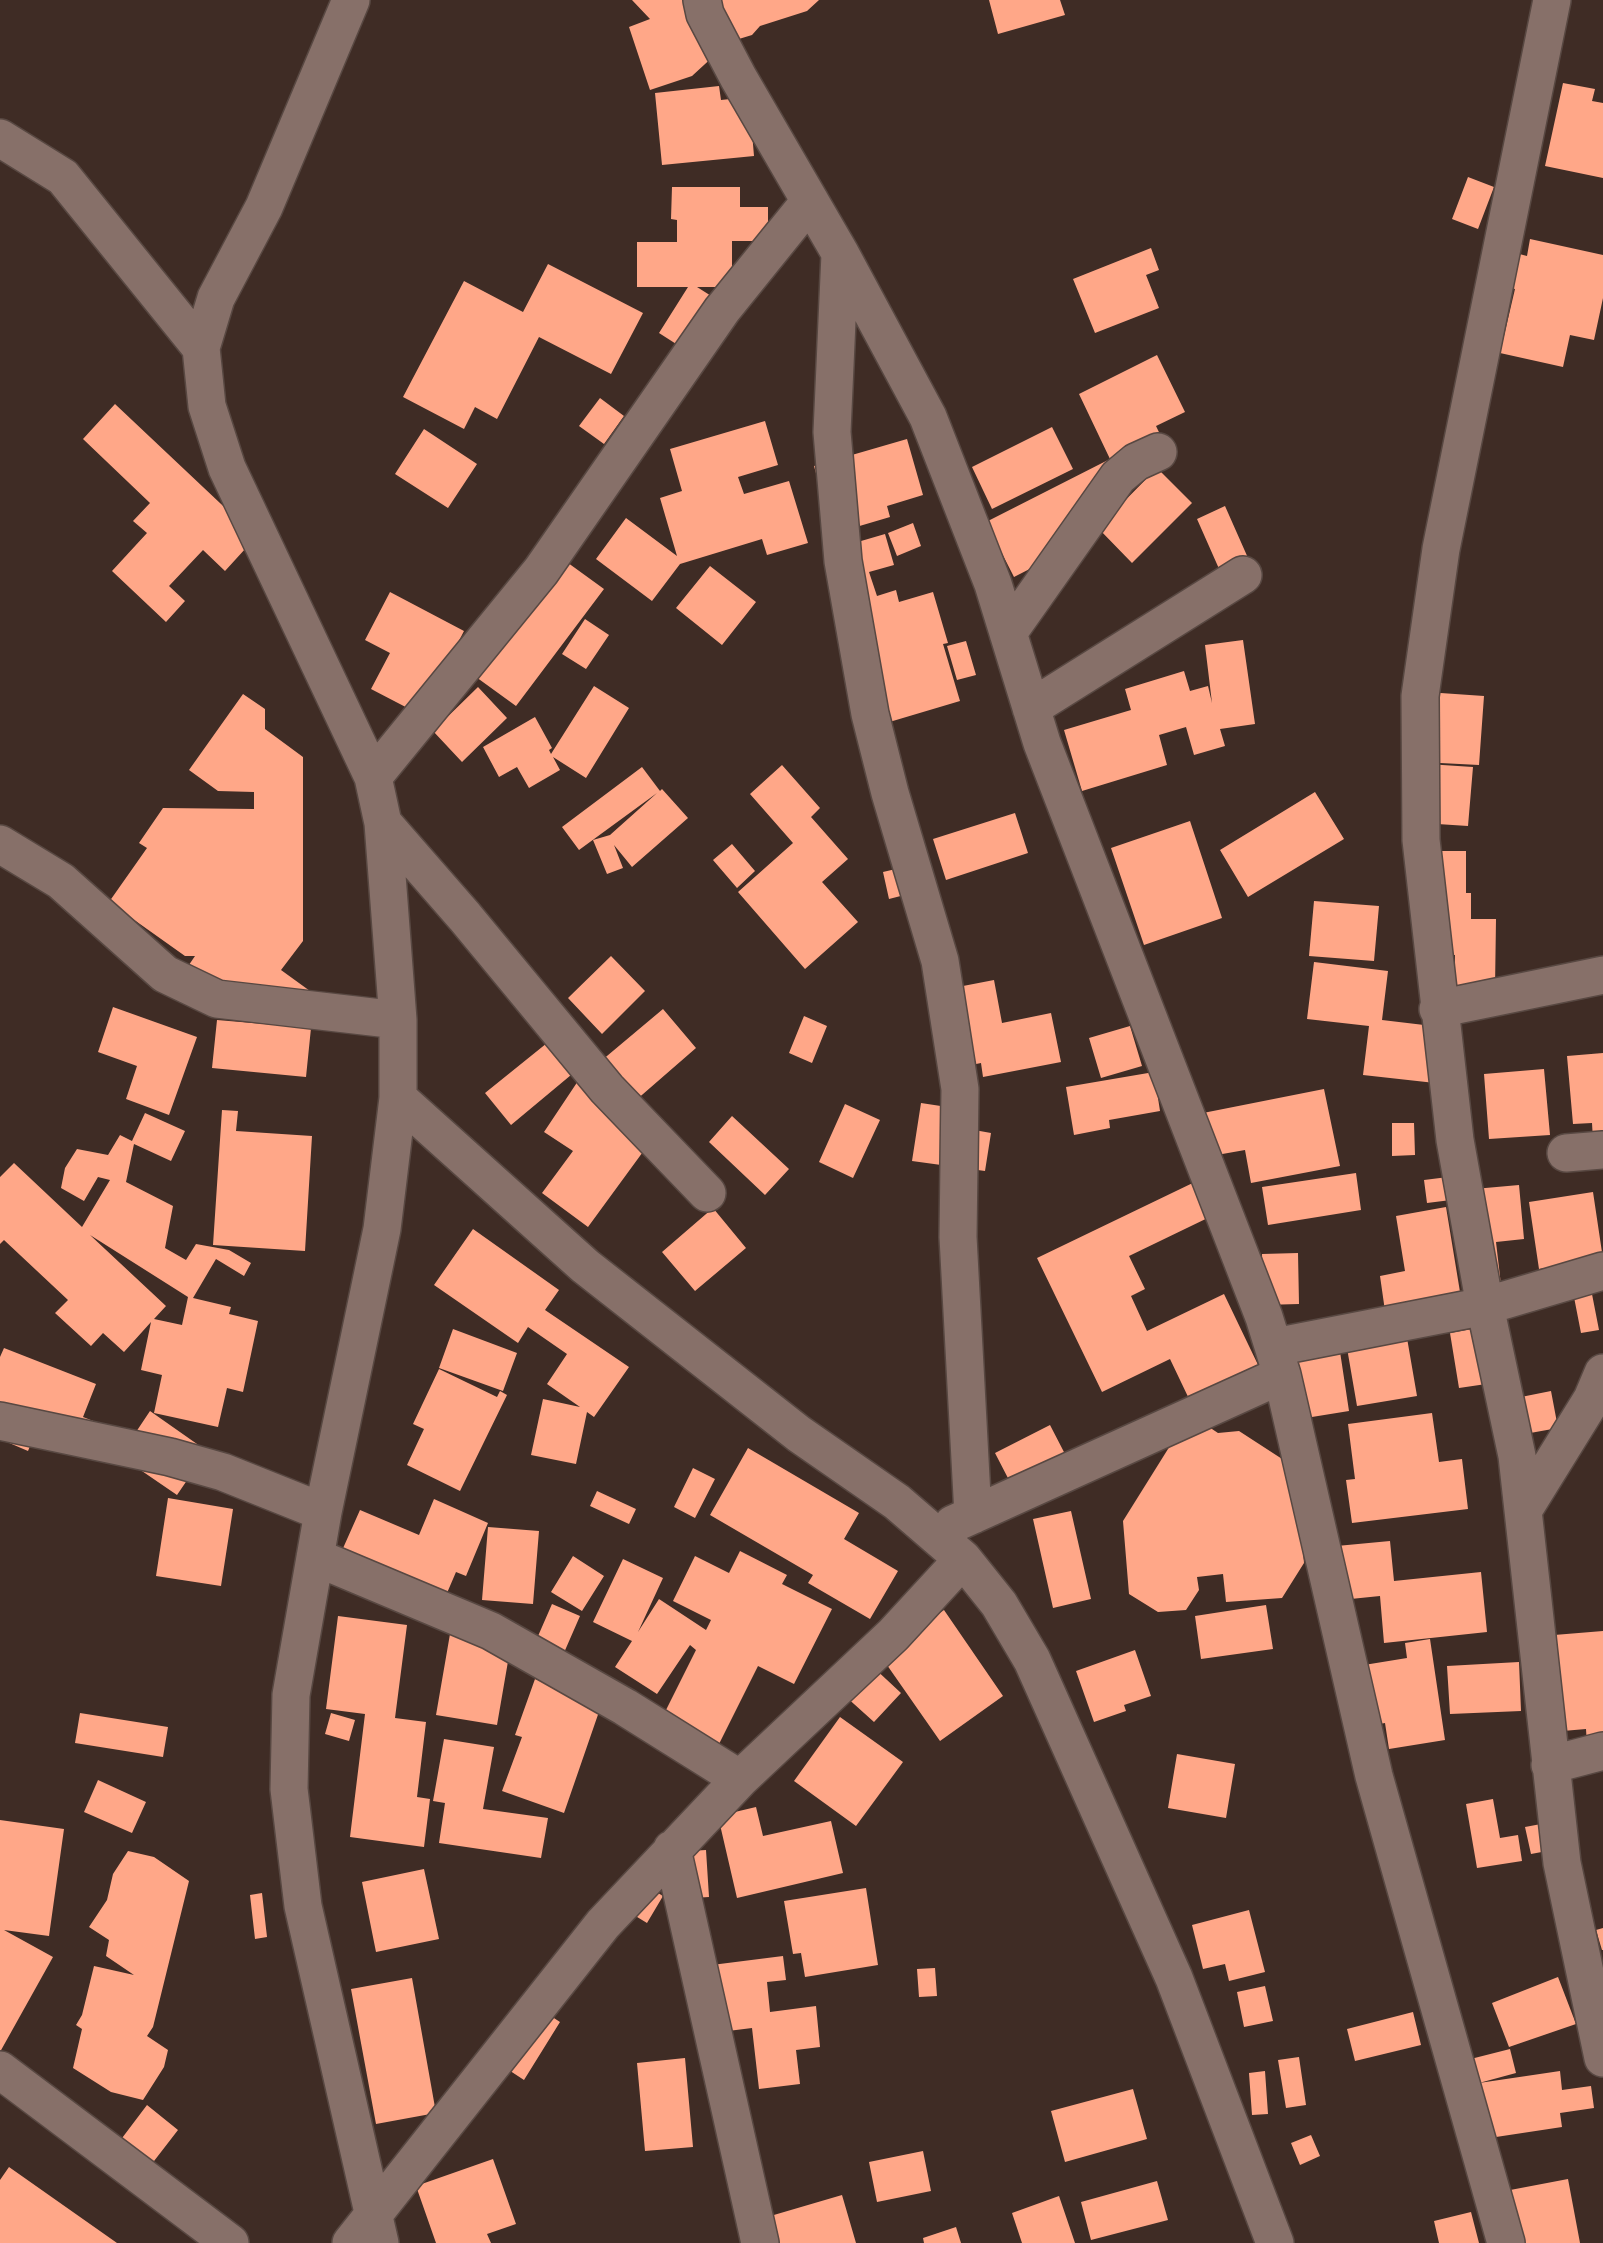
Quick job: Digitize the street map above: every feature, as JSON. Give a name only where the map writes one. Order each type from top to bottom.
[{"type":"street","points":[[351,0],[264,207],[216,298],[201,348],[207,407],[227,468],[373,777],[383,824],[398,1020],[398,1098],[382,1229],[323,1512],[291,1695],[289,1789],[303,1906],[367,2234]]},
{"type":"street","points":[[702,0],[705,14],[738,77],[840,253],[928,417],[964,504],[1009,634],[1031,708],[1278,1361],[1374,1776],[1506,2243]]},
{"type":"street","points":[[1552,0],[1441,549],[1420,696],[1421,840],[1438,1009],[1455,1140],[1485,1306],[1517,1456],[1562,1863],[1603,2058]]},
{"type":"street","points":[[0,138],[63,177],[201,348]]},
{"type":"street","points":[[373,777],[541,570],[722,310],[810,201]]},
{"type":"street","points":[[840,253],[832,432],[843,561],[870,714],[890,793],[940,961],[960,1089],[958,1237],[973,1515]]},
{"type":"street","points":[[1009,634],[1118,477],[1136,463],[1158,452]]},
{"type":"street","points":[[1031,708],[1244,575]]},
{"type":"street","points":[[383,824],[465,916],[607,1089],[708,1193]]},
{"type":"street","points":[[0,844],[61,881],[165,974],[217,999],[398,1020]]},
{"type":"street","points":[[1438,1009],[1603,975]]},
{"type":"street","points":[[398,1098],[585,1266],[799,1434],[897,1502],[963,1559],[999,1604],[1038,1672],[1174,1978],[1275,2243]]},
{"type":"street","points":[[1566,1153],[1603,1150]]},
{"type":"street","points":[[933,1533],[1278,1361],[1485,1306],[1603,1271]]},
{"type":"street","points":[[1524,1509],[1592,1399],[1603,1373]]},
{"type":"street","points":[[0,1421],[170,1457],[223,1472],[323,1512]]},
{"type":"street","points":[[315,1557],[491,1631],[625,1707],[740,1779]]},
{"type":"street","points":[[367,2234],[603,1924],[740,1779],[893,1635],[963,1559]]},
{"type":"street","points":[[1550,1765],[1603,1751]]},
{"type":"street","points":[[672,1849],[760,2243]]},
{"type":"street","points":[[0,2070],[230,2243]]},
{"type":"building","points":[[632,0],[819,0],[807,11],[760,26],[752,35],[729,42],[692,76],[650,90],[629,27],[650,19]]},
{"type":"building","points":[[989,0],[1060,0],[1065,15],[998,34]]},
{"type":"building","points":[[1563,83],[1595,89],[1592,101],[1603,103],[1603,178],[1545,166]]},
{"type":"building","points":[[719,86],[721,100],[749,97],[754,156],[662,165],[655,93]]},
{"type":"building","points":[[1468,177],[1494,187],[1478,229],[1452,219]]},
{"type":"building","points":[[672,187],[740,187],[740,207],[768,207],[768,241],[732,241],[732,287],[697,287],[716,299],[684,349],[659,333],[688,287],[637,287],[637,242],[677,242],[677,220],[671,219]]},
{"type":"building","points":[[1530,239],[1603,255],[1603,298],[1594,340],[1570,335],[1563,367],[1500,353],[1515,289],[1497,284],[1504,250],[1527,256]]},
{"type":"building","points":[[1151,248],[1159,270],[1146,275],[1159,308],[1095,333],[1073,279]]},
{"type":"building","points":[[548,264],[643,313],[611,374],[539,337],[497,419],[475,407],[464,429],[403,397],[464,281],[523,312]]},
{"type":"building","points":[[1157,355],[1185,412],[1156,426],[1169,453],[1080,497],[1098,534],[1014,577],[986,522],[1110,459],[1079,394]]},
{"type":"building","points":[[600,398],[624,416],[604,444],[579,426]]},
{"type":"building","points":[[115,404],[256,537],[225,571],[203,550],[169,586],[185,601],[166,622],[112,571],[147,533],[133,521],[150,503],[83,439]]},
{"type":"building","points":[[765,421],[778,465],[738,477],[744,494],[789,481],[808,543],[767,555],[762,539],[680,564],[652,601],[596,559],[626,518],[677,556],[660,498],[682,491],[670,449]]},
{"type":"building","points":[[1052,427],[1073,469],[992,509],[972,467]]},
{"type":"building","points":[[424,429],[477,464],[448,508],[395,474]]},
{"type":"building","points":[[907,439],[923,495],[887,506],[890,517],[846,530],[824,502],[814,466]]},
{"type":"building","points":[[1157,468],[1192,503],[1132,563],[1098,528]]},
{"type":"building","points":[[1225,506],[1248,558],[1220,571],[1197,519]]},
{"type":"building","points":[[913,523],[921,546],[897,556],[888,533]]},
{"type":"building","points":[[885,534],[894,565],[869,572],[877,596],[896,590],[899,602],[933,592],[948,643],[943,644],[960,701],[876,726],[844,546]]},
{"type":"building","points":[[564,560],[604,589],[516,706],[476,677]]},
{"type":"building","points":[[710,566],[756,602],[722,645],[676,608]]},
{"type":"building","points":[[390,592],[464,631],[421,715],[371,689],[390,653],[365,640]]},
{"type":"building","points":[[585,619],[609,635],[586,669],[562,654]]},
{"type":"building","points":[[1243,640],[1255,724],[1220,729],[1225,746],[1194,755],[1186,727],[1159,735],[1167,765],[1082,791],[1064,730],[1131,710],[1125,689],[1184,671],[1190,691],[1208,686],[1212,703],[1205,645]]},
{"type":"building","points":[[966,641],[976,675],[957,680],[947,646]]},
{"type":"building","points":[[594,686],[629,708],[586,778],[553,757],[560,770],[529,788],[517,767],[499,777],[483,747],[535,717],[552,748],[549,750],[551,754]]},
{"type":"building","points":[[478,687],[507,718],[462,762],[433,731]]},
{"type":"building","points":[[1426,692],[1484,696],[1479,765],[1421,762]]},
{"type":"building","points":[[243,694],[265,709],[265,729],[303,757],[303,941],[281,970],[310,991],[176,984],[195,956],[185,956],[109,902],[147,848],[139,843],[163,808],[254,809],[254,792],[218,791],[189,770]]},
{"type":"building","points":[[1427,764],[1473,767],[1468,826],[1422,823]]},
{"type":"building","points":[[782,765],[820,808],[811,817],[848,859],[822,882],[858,922],[805,969],[738,892],[793,843],[750,794]]},
{"type":"building","points":[[642,767],[660,791],[662,789],[688,818],[632,867],[614,845],[623,868],[607,874],[593,840],[610,835],[657,793],[579,850],[562,827]]},
{"type":"building","points":[[1315,792],[1344,839],[1248,897],[1220,850]]},
{"type":"building","points":[[1015,813],[1028,853],[946,880],[933,839]]},
{"type":"building","points":[[1190,821],[1222,918],[1144,945],[1111,848]]},
{"type":"building","points":[[732,844],[755,871],[737,888],[713,860]]},
{"type":"building","points":[[1419,851],[1466,851],[1466,893],[1471,893],[1471,919],[1496,919],[1495,988],[1455,988],[1455,955],[1428,955]]},
{"type":"building","points":[[917,864],[924,890],[889,899],[883,872]]},
{"type":"building","points":[[1314,901],[1379,906],[1374,961],[1309,956]]},
{"type":"building","points":[[611,956],[645,991],[602,1034],[568,998]]},
{"type":"building","points":[[1314,962],[1388,971],[1382,1020],[1441,1027],[1435,1083],[1363,1075],[1369,1026],[1307,1019]]},
{"type":"building","points":[[994,980],[1002,1023],[1051,1013],[1061,1062],[983,1077],[981,1063],[947,1070],[932,992]]},
{"type":"building","points":[[113,1007],[197,1037],[169,1115],[126,1099],[137,1066],[98,1052]]},
{"type":"building","points":[[663,1009],[696,1048],[635,1101],[601,1061]]},
{"type":"building","points":[[804,1016],[827,1026],[812,1063],[789,1053]]},
{"type":"building","points":[[217,1020],[311,1028],[306,1077],[212,1068]]},
{"type":"building","points":[[1130,1026],[1142,1066],[1101,1078],[1089,1038]]},
{"type":"building","points":[[552,1039],[577,1070],[511,1125],[485,1093]]},
{"type":"building","points":[[1603,1053],[1603,1139],[1593,1140],[1592,1123],[1573,1124],[1567,1056]]},
{"type":"building","points":[[1544,1069],[1550,1135],[1489,1139],[1484,1074]]},
{"type":"building","points":[[1154,1072],[1160,1111],[1109,1120],[1110,1128],[1074,1135],[1066,1087]]},
{"type":"building","points":[[578,1081],[656,1134],[588,1227],[542,1193],[573,1151],[544,1132]]},
{"type":"building","points":[[1324,1089],[1340,1166],[1251,1183],[1245,1150],[1211,1156],[1203,1113]]},
{"type":"building","points":[[921,1103],[967,1110],[963,1128],[991,1133],[985,1171],[912,1161]]},
{"type":"building","points":[[845,1104],[880,1120],[853,1178],[819,1162]]},
{"type":"building","points":[[222,1110],[238,1111],[236,1131],[312,1136],[305,1251],[213,1245]]},
{"type":"building","points":[[145,1113],[185,1131],[171,1161],[134,1144],[126,1182],[173,1206],[165,1248],[186,1260],[196,1244],[229,1250],[251,1263],[244,1276],[216,1259],[193,1298],[231,1307],[229,1314],[258,1321],[243,1392],[227,1388],[218,1427],[154,1413],[162,1375],[141,1370],[151,1322],[124,1352],[103,1333],[91,1346],[55,1313],[68,1300],[4,1240],[0,1244],[0,1177],[14,1163],[82,1227],[110,1180],[98,1177],[84,1201],[61,1188],[65,1168],[77,1149],[108,1155],[120,1135],[132,1141]],"holes":[[[90,1235],[188,1297],[182,1325],[154,1319],[166,1306]]]},
{"type":"building","points":[[732,1116],[789,1169],[765,1195],[709,1142]]},
{"type":"building","points":[[1392,1123],[1414,1123],[1415,1155],[1392,1156]]},
{"type":"building","points":[[1356,1173],[1361,1210],[1268,1225],[1262,1187]]},
{"type":"building","points":[[1448,1177],[1451,1200],[1427,1203],[1424,1180]]},
{"type":"building","points":[[1201,1179],[1218,1213],[1129,1256],[1145,1289],[1131,1296],[1147,1331],[1224,1294],[1260,1369],[1191,1403],[1170,1359],[1102,1392],[1037,1258]]},
{"type":"building","points":[[1519,1185],[1524,1239],[1496,1242],[1501,1285],[1473,1287],[1463,1190]]},
{"type":"building","points":[[1593,1192],[1603,1259],[1539,1269],[1529,1202]]},
{"type":"building","points":[[1446,1207],[1461,1298],[1385,1311],[1380,1276],[1405,1271],[1396,1216]]},
{"type":"building","points":[[713,1208],[746,1248],[695,1291],[662,1252]]},
{"type":"building","points":[[473,1229],[559,1290],[545,1310],[629,1367],[594,1417],[587,1412],[576,1464],[531,1455],[543,1399],[580,1407],[547,1384],[567,1354],[528,1327],[518,1343],[434,1285]]},
{"type":"building","points":[[1298,1253],[1299,1304],[1263,1305],[1262,1254]]},
{"type":"building","points":[[1591,1289],[1599,1330],[1581,1333],[1573,1292]]},
{"type":"building","points":[[1483,1327],[1493,1383],[1459,1388],[1450,1333]]},
{"type":"building","points":[[453,1329],[517,1353],[503,1391],[439,1368]]},
{"type":"building","points":[[1407,1338],[1417,1396],[1357,1406],[1347,1348]]},
{"type":"building","points":[[1339,1345],[1349,1411],[1281,1422],[1270,1356]]},
{"type":"building","points":[[4,1348],[96,1384],[83,1417],[106,1426],[37,1429],[28,1451],[0,1439],[0,1357]]},
{"type":"building","points":[[439,1369],[497,1397],[500,1391],[507,1395],[460,1491],[407,1465],[424,1429],[413,1424]]},
{"type":"building","points":[[1551,1391],[1558,1428],[1508,1437],[1501,1401]]},
{"type":"building","points":[[150,1411],[207,1451],[177,1495],[120,1456]]},
{"type":"building","points":[[1432,1413],[1439,1462],[1462,1459],[1468,1509],[1352,1523],[1346,1480],[1355,1479],[1348,1424]]},
{"type":"building","points":[[1203,1423],[1218,1433],[1239,1431],[1296,1468],[1304,1563],[1282,1598],[1226,1602],[1223,1574],[1197,1577],[1199,1590],[1186,1610],[1158,1612],[1129,1594],[1123,1521],[1183,1425]]},
{"type":"building","points":[[1050,1425],[1065,1454],[1010,1482],[995,1453]]},
{"type":"building","points":[[748,1448],[859,1513],[844,1539],[898,1571],[870,1619],[808,1583],[813,1575],[710,1515]]},
{"type":"building","points":[[693,1468],[715,1479],[695,1518],[674,1507]]},
{"type":"building","points":[[597,1491],[636,1509],[629,1524],[590,1506]]},
{"type":"building","points":[[168,1498],[233,1509],[221,1586],[156,1576]]},
{"type":"building","points":[[434,1499],[488,1523],[466,1576],[456,1572],[444,1600],[340,1555],[360,1510],[419,1535]]},
{"type":"building","points":[[1071,1511],[1091,1599],[1053,1608],[1033,1519]]},
{"type":"building","points":[[488,1527],[539,1531],[533,1604],[482,1600]]},
{"type":"building","points":[[1390,1541],[1394,1581],[1481,1572],[1487,1632],[1384,1643],[1380,1596],[1331,1601],[1326,1547]]},
{"type":"building","points":[[740,1551],[787,1575],[782,1584],[832,1609],[794,1684],[758,1666],[718,1746],[662,1718],[696,1650],[690,1645],[657,1694],[615,1667],[632,1641],[593,1622],[623,1559],[663,1578],[638,1632],[659,1599],[706,1630],[711,1620],[673,1601],[695,1556],[729,1573]]},
{"type":"building","points":[[573,1556],[604,1576],[582,1611],[551,1592]]},
{"type":"building","points":[[552,1604],[580,1616],[556,1671],[528,1659]]},
{"type":"building","points":[[1266,1605],[1273,1649],[1201,1659],[1195,1616]]},
{"type":"building","points":[[944,1610],[1003,1696],[940,1741],[880,1655]]},
{"type":"building","points":[[338,1616],[407,1625],[395,1718],[426,1722],[417,1797],[430,1799],[424,1847],[350,1837],[365,1714],[326,1709]]},
{"type":"building","points":[[1603,1631],[1603,1744],[1587,1745],[1586,1729],[1551,1732],[1542,1636]]},
{"type":"building","points":[[450,1634],[511,1644],[497,1725],[436,1715]]},
{"type":"building","points":[[1430,1639],[1445,1740],[1389,1749],[1385,1723],[1374,1725],[1364,1665],[1407,1658],[1405,1643]]},
{"type":"building","points":[[1135,1650],[1151,1696],[1124,1705],[1126,1711],[1094,1722],[1076,1671]]},
{"type":"building","points":[[1519,1662],[1521,1711],[1450,1714],[1447,1666]]},
{"type":"building","points":[[872,1666],[901,1693],[874,1722],[844,1695]]},
{"type":"building","points":[[535,1679],[602,1703],[564,1813],[502,1791],[522,1737],[515,1735]]},
{"type":"building","points":[[80,1713],[168,1727],[163,1757],[75,1743]]},
{"type":"building","points":[[331,1713],[355,1720],[349,1741],[325,1734]]},
{"type":"building","points":[[840,1717],[903,1762],[856,1826],[794,1781]]},
{"type":"building","points":[[444,1739],[494,1747],[483,1809],[548,1818],[541,1858],[439,1843],[445,1803],[433,1801]]},
{"type":"building","points":[[1177,1754],[1235,1764],[1226,1818],[1168,1808]]},
{"type":"building","points":[[98,1780],[146,1802],[132,1833],[84,1812]]},
{"type":"building","points":[[1493,1799],[1500,1838],[1518,1835],[1522,1861],[1477,1868],[1466,1804]]},
{"type":"building","points":[[756,1807],[763,1836],[831,1821],[843,1873],[737,1898],[718,1816]]},
{"type":"building","points":[[0,1820],[64,1829],[49,1936],[4,1930],[53,1957],[0,2052]]},
{"type":"building","points":[[1541,1824],[1547,1851],[1531,1854],[1525,1827]]},
{"type":"building","points":[[706,1850],[709,1897],[693,1898],[689,1851]]},
{"type":"building","points":[[128,1851],[154,1857],[189,1881],[153,2027],[147,2036],[168,2050],[164,2067],[143,2100],[111,2092],[73,2068],[82,2029],[76,2025],[82,2015],[94,1966],[134,1975],[106,1956],[109,1940],[89,1927],[107,1900],[113,1874]]},
{"type":"building","points":[[424,1869],[439,1939],[376,1952],[362,1882]]},
{"type":"building","points":[[635,1879],[663,1896],[647,1923],[619,1906]]},
{"type":"building","points":[[866,1888],[878,1965],[805,1977],[801,1953],[793,1954],[784,1901]]},
{"type":"building","points":[[262,1893],[267,1937],[255,1939],[250,1895]]},
{"type":"building","points":[[1249,1910],[1265,1972],[1229,1981],[1225,1964],[1203,1969],[1192,1925]]},
{"type":"building","points":[[1603,1928],[1603,1950],[1602,1950],[1596,1930]]},
{"type":"building","points":[[783,1956],[786,1980],[767,1982],[770,2012],[816,2006],[820,2047],[796,2050],[800,2084],[759,2089],[752,2028],[696,2035],[688,1968]]},
{"type":"building","points":[[935,1968],[937,1996],[919,1997],[917,1969]]},
{"type":"building","points":[[1558,1977],[1576,2024],[1509,2047],[1492,2003]]},
{"type":"building","points":[[412,1978],[436,2113],[376,2124],[351,1989]]},
{"type":"building","points":[[1265,1986],[1273,2021],[1244,2027],[1237,1992]]},
{"type":"building","points":[[531,2003],[560,2022],[524,2080],[495,2061]]},
{"type":"building","points":[[1413,2012],[1421,2045],[1355,2061],[1347,2029]]},
{"type":"building","points":[[1510,2049],[1516,2073],[1479,2083],[1560,2071],[1562,2090],[1591,2086],[1594,2108],[1560,2113],[1562,2127],[1463,2142],[1447,2065]]},
{"type":"building","points":[[1299,2057],[1306,2105],[1286,2108],[1278,2060]]},
{"type":"building","points":[[685,2058],[693,2147],[645,2151],[637,2063]]},
{"type":"building","points":[[1265,2071],[1268,2114],[1252,2115],[1249,2073]]},
{"type":"building","points":[[1133,2089],[1147,2139],[1065,2162],[1051,2111]]},
{"type":"building","points":[[147,2105],[178,2130],[144,2174],[113,2150]]},
{"type":"building","points":[[1311,2135],[1320,2156],[1300,2165],[1291,2143]]},
{"type":"building","points":[[923,2151],[931,2191],[877,2202],[869,2162]]},
{"type":"building","points":[[493,2159],[516,2224],[487,2234],[491,2243],[436,2243],[416,2186]]},
{"type":"building","points":[[9,2167],[117,2243],[0,2243],[0,2180]]},
{"type":"building","points":[[1568,2179],[1580,2243],[1514,2243],[1505,2191]]},
{"type":"building","points":[[1157,2181],[1168,2220],[1091,2240],[1081,2202]]},
{"type":"building","points":[[842,2195],[856,2243],[775,2243],[767,2217]]},
{"type":"building","points":[[1059,2196],[1075,2243],[1022,2243],[1012,2213]]},
{"type":"building","points":[[1471,2212],[1479,2243],[1439,2243],[1434,2221]]},
{"type":"building","points":[[956,2227],[961,2243],[924,2243],[923,2238]]}]
